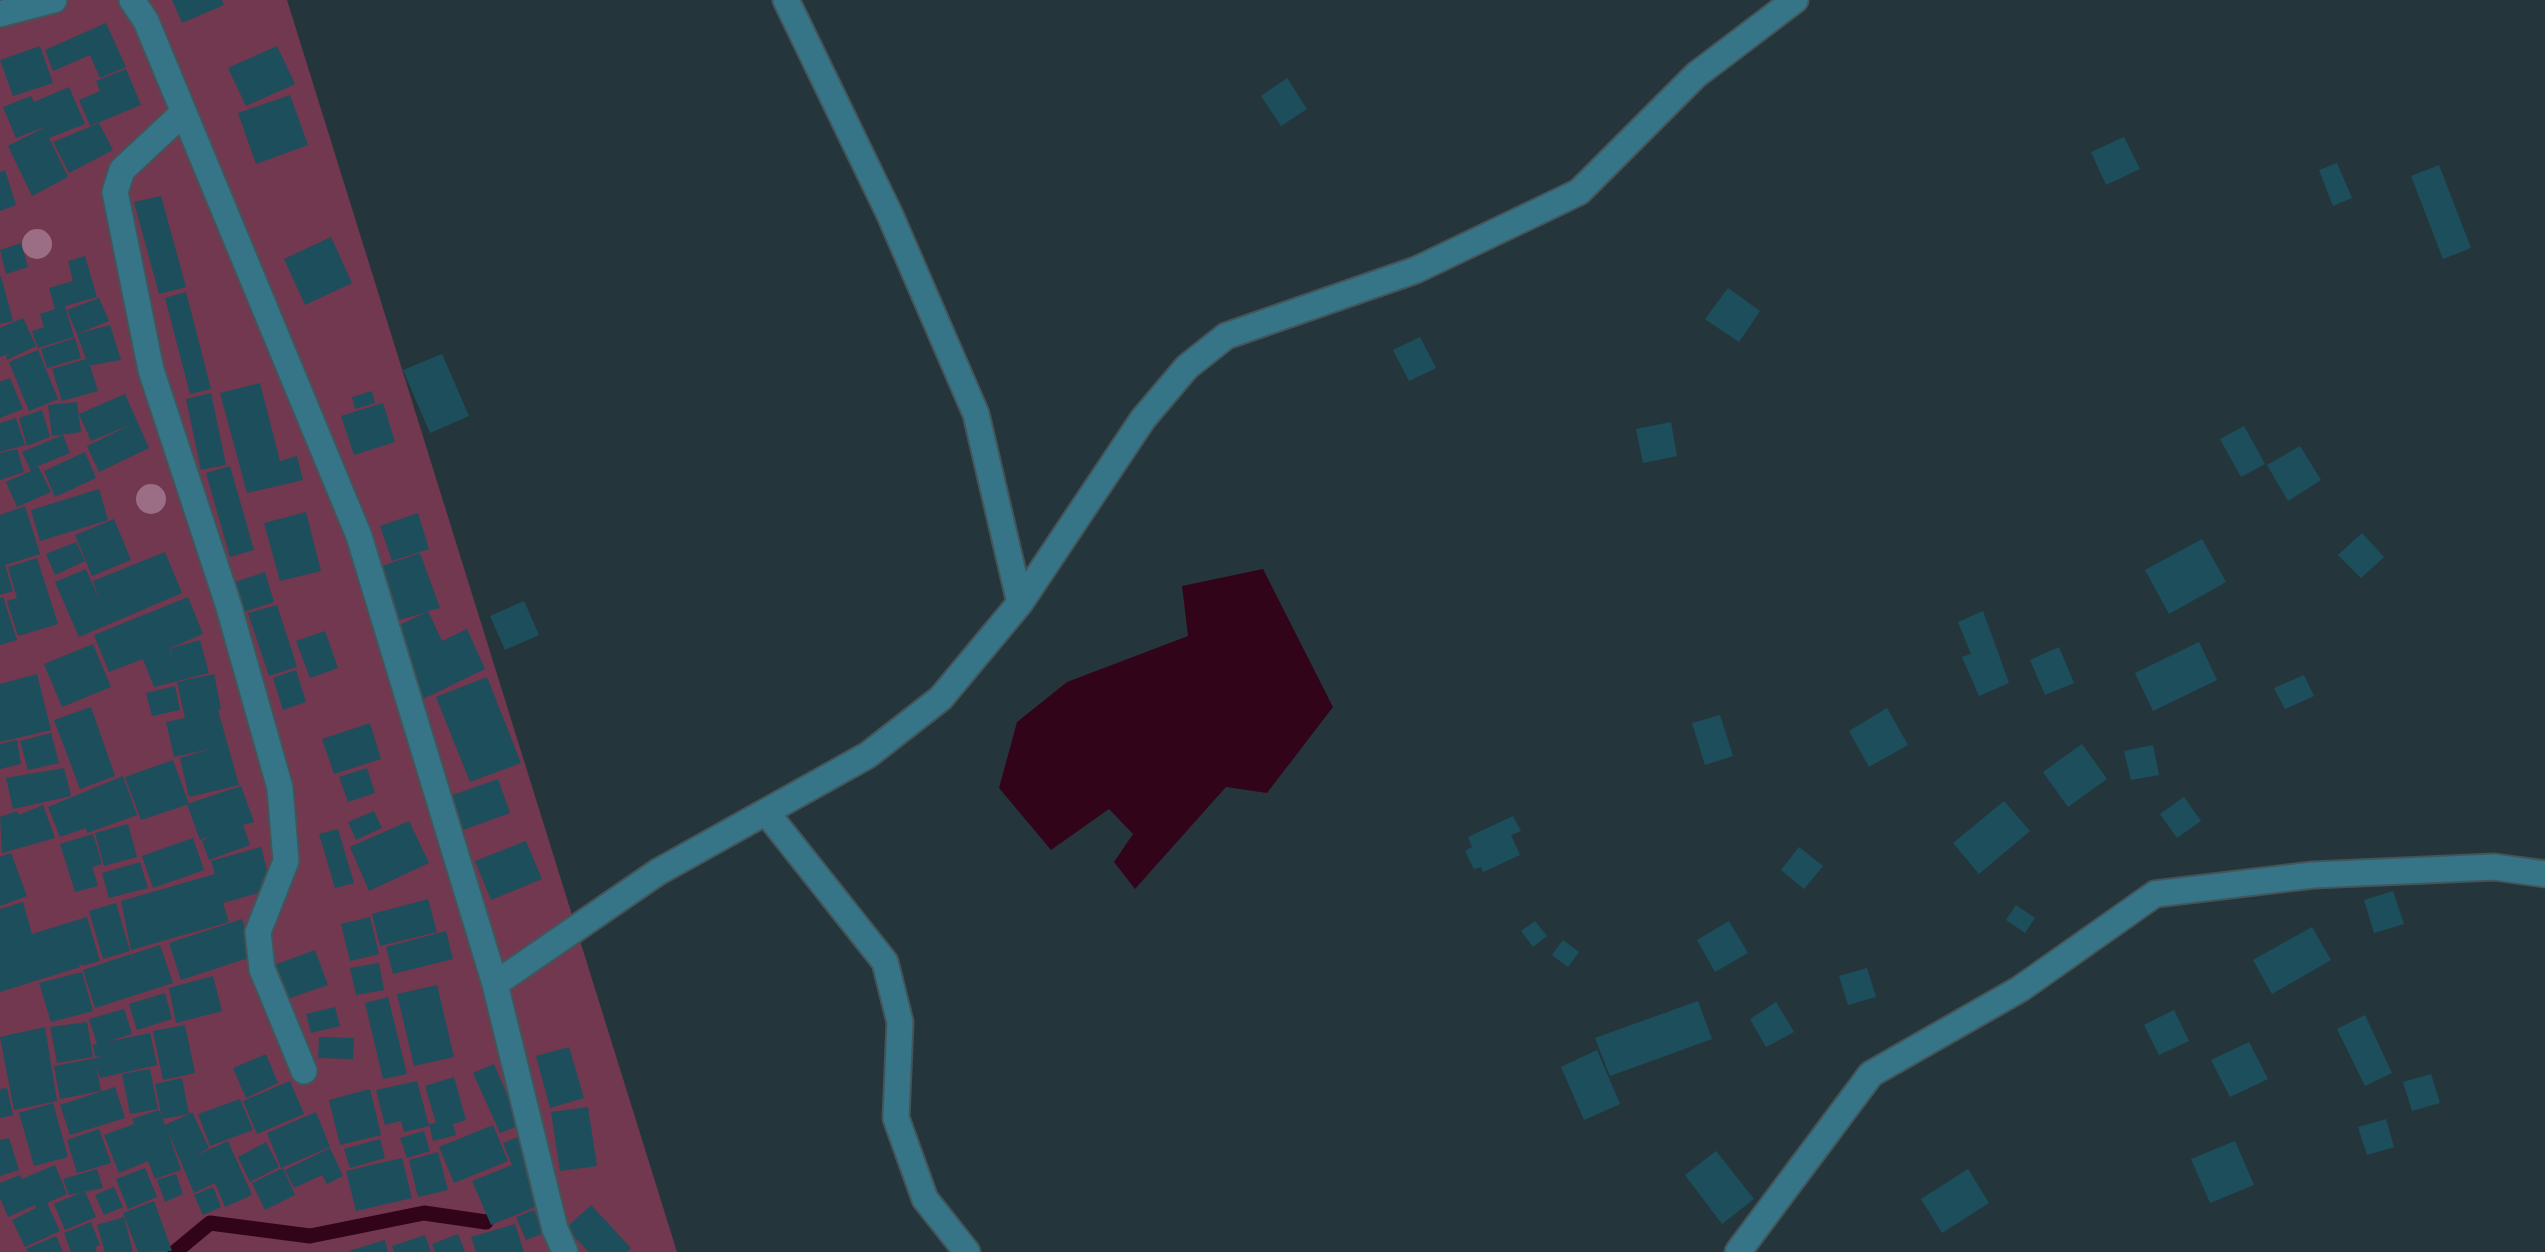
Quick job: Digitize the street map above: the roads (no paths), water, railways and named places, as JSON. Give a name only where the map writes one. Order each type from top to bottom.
[{"type":"street","points":[[0,14],[54,0]]},
{"type":"street","points":[[132,0],[146,20],[359,536],[495,984],[555,1229],[565,1252]]},
{"type":"street","points":[[786,0],[890,215],[976,414],[1020,603]]},
{"type":"street","points":[[495,984],[658,872],[868,755],[942,698],[1020,603],[1143,419],[1187,367],[1226,336],[1416,270],[1579,192],[1696,75],[1795,0]]},
{"type":"street","points":[[182,114],[122,170],[115,192],[151,370],[228,604],[280,788],[286,861],[258,932],[262,968],[304,1071]]},
{"type":"street","points":[[766,812],[885,962],[900,1022],[896,1118],[925,1199],[966,1252]]},
{"type":"street","points":[[1738,1252],[1871,1074],[2020,989],[2155,894],[2313,875],[2494,867],[2545,874]]},
{"type":"waterway","points":[[175,1252],[210,1223],[310,1236],[424,1213],[486,1222]]}]
